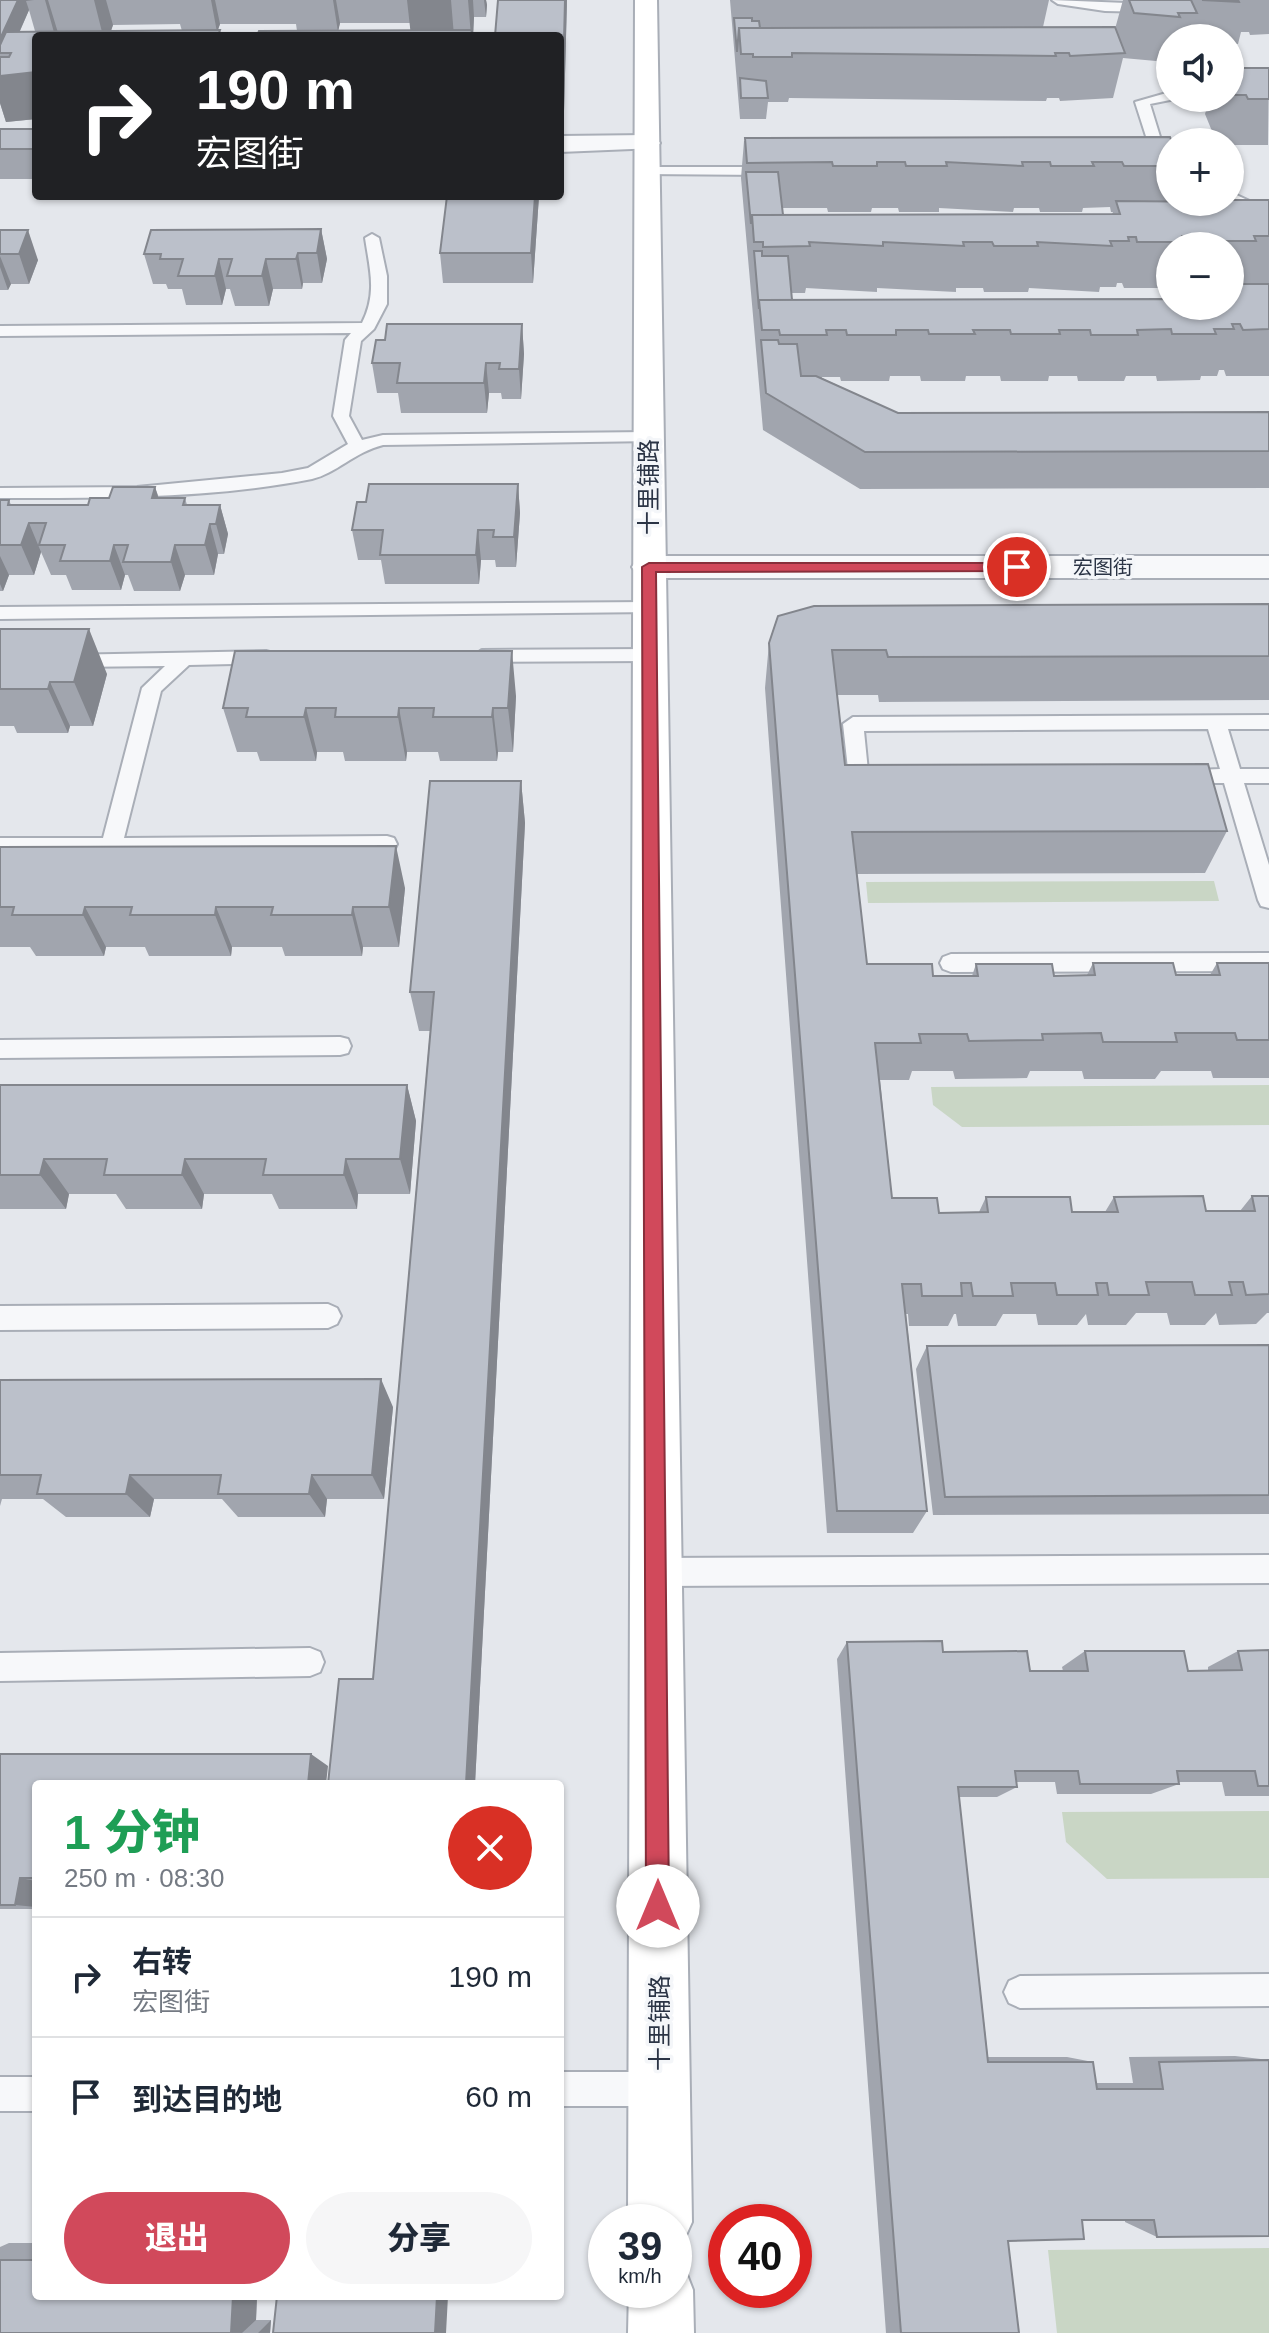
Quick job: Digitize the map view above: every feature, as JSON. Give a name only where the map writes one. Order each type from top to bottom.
[{"type":"street","name":"十里铺路","points":[[646,0],[660,2204]]},
{"type":"street","points":[[564,145],[647,157]]},
{"type":"street","name":"宏图街","points":[[649,588],[1269,567]]},
{"type":"street","points":[[661,2308],[661,2333]]},
{"type":"lane","points":[[1058,0],[1168,8]]},
{"type":"lane","points":[[1117,26],[1139,8]]},
{"type":"lane","points":[[1156,99],[1142,102],[1156,146]]},
{"type":"lane","points":[[647,157],[789,171]]},
{"type":"lane","points":[[1244,203],[1269,216]]},
{"type":"lane","points":[[357,446],[341,416],[353,340],[365,328],[379,304],[379,276],[372,238]]},
{"type":"lane","points":[[0,331],[365,328]]},
{"type":"lane","points":[[0,493],[137,492],[282,478],[313,473],[357,446],[383,440],[648,437]]},
{"type":"lane","points":[[0,613],[649,588]]},
{"type":"lane","points":[[463,657],[649,655]]},
{"type":"lane","points":[[46,660],[292,658]]},
{"type":"lane","points":[[112,845],[152,688],[184,659]]},
{"type":"lane","points":[[1216,722],[1269,900]]},
{"type":"lane","points":[[906,778],[859,778],[853,724],[1269,722]]},
{"type":"lane","points":[[1154,776],[1269,776]]},
{"type":"lane","points":[[0,846],[387,844]]},
{"type":"lane","points":[[951,963],[1269,962]]},
{"type":"lane","points":[[0,1049],[340,1046]]},
{"type":"lane","points":[[0,1318],[328,1316]]},
{"type":"lane","points":[[655,1572],[1269,1569]]},
{"type":"lane","points":[[0,1667],[310,1662]]},
{"type":"lane","points":[[1020,1992],[1269,1990]]},
{"type":"lane","points":[[564,2089],[659,2089]]},
{"type":"lane","points":[[0,2094],[32,2094]]},
{"type":"green space","points":[[1214,881],[1219,901],[868,903],[866,882]]},
{"type":"green space","points":[[1269,1085],[1269,1125],[962,1127],[933,1105],[931,1087]]},
{"type":"green space","points":[[1269,1811],[1269,1878],[1107,1879],[1066,1842],[1062,1812]]},
{"type":"green space","points":[[1269,2248],[1269,2333],[1057,2333],[1048,2250]]},
{"type":"building","points":[[0,0],[18,0],[0,39]]},
{"type":"building","points":[[498,0],[565,0],[564,41],[564,32],[495,32]]},
{"type":"building","points":[[1129,0],[1191,0],[1197,13],[1178,13],[1180,17],[1134,13]]},
{"type":"building","points":[[734,18],[752,18],[752,21],[759,21],[760,28],[739,28],[737,52]]},
{"type":"building","points":[[1115,27],[1125,53],[1070,56],[1069,53],[1055,53],[1056,56],[792,53],[792,57],[741,54],[739,28]]},
{"type":"building","points":[[220,30],[32,32],[32,72],[0,76],[0,57],[9,57],[11,53],[0,53],[6,32]]},
{"type":"building","points":[[472,30],[472,32],[259,31]]},
{"type":"building","points":[[1244,68],[1269,68],[1269,99],[1248,99]]},
{"type":"building","points":[[740,78],[766,81],[768,98],[741,98]]},
{"type":"building","points":[[0,129],[32,129],[32,149],[0,149]]},
{"type":"building","points":[[1156,137],[1156,166],[1124,166],[1122,162],[1092,162],[1094,166],[1051,166],[1050,162],[1022,162],[1023,166],[946,162],[947,166],[906,166],[905,162],[877,162],[877,166],[833,166],[832,162],[747,163],[745,138]]},
{"type":"building","points":[[746,172],[778,172],[783,215],[752,215],[751,224]]},
{"type":"building","points":[[447,200],[535,200],[531,253],[440,253]]},
{"type":"building","points":[[1244,200],[1269,200],[1269,236],[1254,236],[1256,241],[1244,241],[1244,232],[1156,232],[1156,242],[1137,242],[1136,237],[1128,237],[1129,241],[1110,241],[1112,246],[1037,242],[1038,246],[994,246],[992,242],[963,242],[964,246],[883,242],[883,246],[809,242],[810,246],[763,247],[763,242],[754,242],[752,215],[1120,214],[1116,201],[1156,201],[1156,216],[1244,216]]},
{"type":"building","points":[[321,229],[317,253],[298,253],[296,259],[266,259],[262,276],[227,276],[232,259],[219,259],[215,276],[178,276],[183,259],[160,259],[161,254],[144,254],[151,230]]},
{"type":"building","points":[[0,230],[28,230],[19,254],[0,254]]},
{"type":"building","points":[[754,251],[762,251],[762,256],[788,256],[792,300],[759,300],[759,309]]},
{"type":"building","points":[[1244,284],[1269,284],[1269,329],[1243,330],[1240,324],[1232,324],[1234,329],[1214,329],[1216,334],[1172,334],[1171,329],[1137,330],[1138,335],[1091,335],[1090,330],[1059,330],[1060,334],[973,330],[975,334],[929,334],[928,330],[896,330],[896,335],[847,335],[846,330],[826,330],[827,335],[780,335],[779,330],[762,330],[759,300],[1156,299],[1156,320],[1244,320]]},
{"type":"building","points":[[387,324],[522,324],[519,369],[499,369],[500,363],[486,363],[484,383],[397,383],[400,363],[372,363],[376,340],[385,340]]},
{"type":"building","points":[[761,340],[797,344],[801,376],[816,376],[898,413],[1269,412],[1269,451],[865,452],[766,393]]},
{"type":"building","points":[[369,484],[518,484],[514,537],[493,537],[494,530],[478,530],[476,555],[380,555],[383,530],[352,530],[357,502],[366,502]]},
{"type":"building","points":[[113,487],[155,487],[152,498],[185,498],[183,505],[220,505],[216,524],[210,524],[205,545],[175,545],[171,562],[123,562],[128,545],[114,545],[110,561],[60,561],[65,545],[39,545],[46,523],[29,523],[21,545],[0,545],[0,500],[9,500],[8,505],[88,505],[90,498],[109,498]]},
{"type":"building","points":[[1269,604],[1269,656],[888,657],[886,650],[832,650],[845,765],[1208,764],[1227,831],[852,832],[867,964],[932,964],[933,976],[978,976],[976,964],[1052,964],[1054,976],[1095,975],[1093,963],[1173,963],[1176,975],[1220,975],[1217,963],[1269,963],[1269,1040],[1237,1040],[1235,1033],[1175,1033],[1177,1042],[1103,1042],[1101,1033],[1042,1034],[1043,1040],[969,1041],[967,1034],[919,1034],[921,1043],[875,1043],[892,1198],[937,1198],[939,1213],[988,1212],[986,1197],[1070,1197],[1072,1212],[1118,1212],[1114,1197],[1203,1196],[1206,1211],[1255,1211],[1252,1196],[1269,1196],[1269,1294],[1246,1295],[1243,1282],[1229,1282],[1232,1295],[1195,1295],[1192,1282],[1146,1282],[1149,1295],[1109,1295],[1107,1283],[1096,1283],[1098,1295],[1057,1295],[1055,1283],[1011,1283],[1013,1296],[973,1296],[971,1283],[961,1283],[962,1296],[922,1296],[921,1284],[902,1284],[927,1511],[837,1511],[769,643],[778,616],[814,606]]},
{"type":"building","points":[[0,629],[89,629],[74,682],[50,682],[48,689],[0,689]]},
{"type":"building","points":[[235,651],[512,651],[508,708],[493,708],[492,717],[433,717],[434,708],[399,708],[398,717],[335,717],[336,708],[306,708],[304,717],[246,717],[248,708],[223,708]]},
{"type":"building","points":[[430,781],[521,781],[466,1780],[328,1780],[339,1679],[373,1679],[434,992],[410,992]]},
{"type":"building","points":[[396,846],[389,907],[353,907],[352,915],[271,915],[273,907],[216,907],[215,915],[130,915],[132,907],[85,907],[83,915],[12,915],[14,907],[0,907],[0,847]]},
{"type":"building","points":[[0,1085],[407,1085],[400,1159],[346,1159],[344,1175],[263,1175],[266,1159],[185,1159],[182,1175],[104,1175],[107,1159],[44,1159],[40,1175],[0,1175]]},
{"type":"building","points":[[1269,1345],[1269,1495],[945,1497],[927,1346]]},
{"type":"building","points":[[381,1379],[372,1475],[312,1475],[309,1494],[218,1494],[221,1475],[130,1475],[126,1494],[37,1494],[41,1475],[0,1475],[0,1380]]},
{"type":"building","points":[[942,1641],[943,1652],[1027,1651],[1030,1671],[1088,1671],[1085,1651],[1184,1651],[1188,1671],[1242,1670],[1238,1651],[1269,1650],[1269,1786],[1258,1786],[1255,1771],[1177,1771],[1179,1784],[1080,1784],[1078,1771],[1015,1771],[1017,1787],[958,1787],[988,2062],[1093,2062],[1097,2089],[1163,2089],[1159,2062],[1269,2060],[1269,2236],[1157,2237],[1154,2220],[1082,2220],[1084,2239],[1008,2241],[1019,2333],[901,2333],[847,1642]]},
{"type":"building","points":[[0,1754],[311,1754],[308,1780],[32,1780],[32,1878],[20,1878],[15,1905],[0,1905]]},
{"type":"building","points":[[0,2260],[32,2260],[32,2300],[233,2300],[231,2333],[0,2333]]},
{"type":"building","points":[[277,2300],[437,2300],[435,2333],[273,2333]]},
{"type":"route","points":[[658,1906],[649,567],[1017,567]]}]
